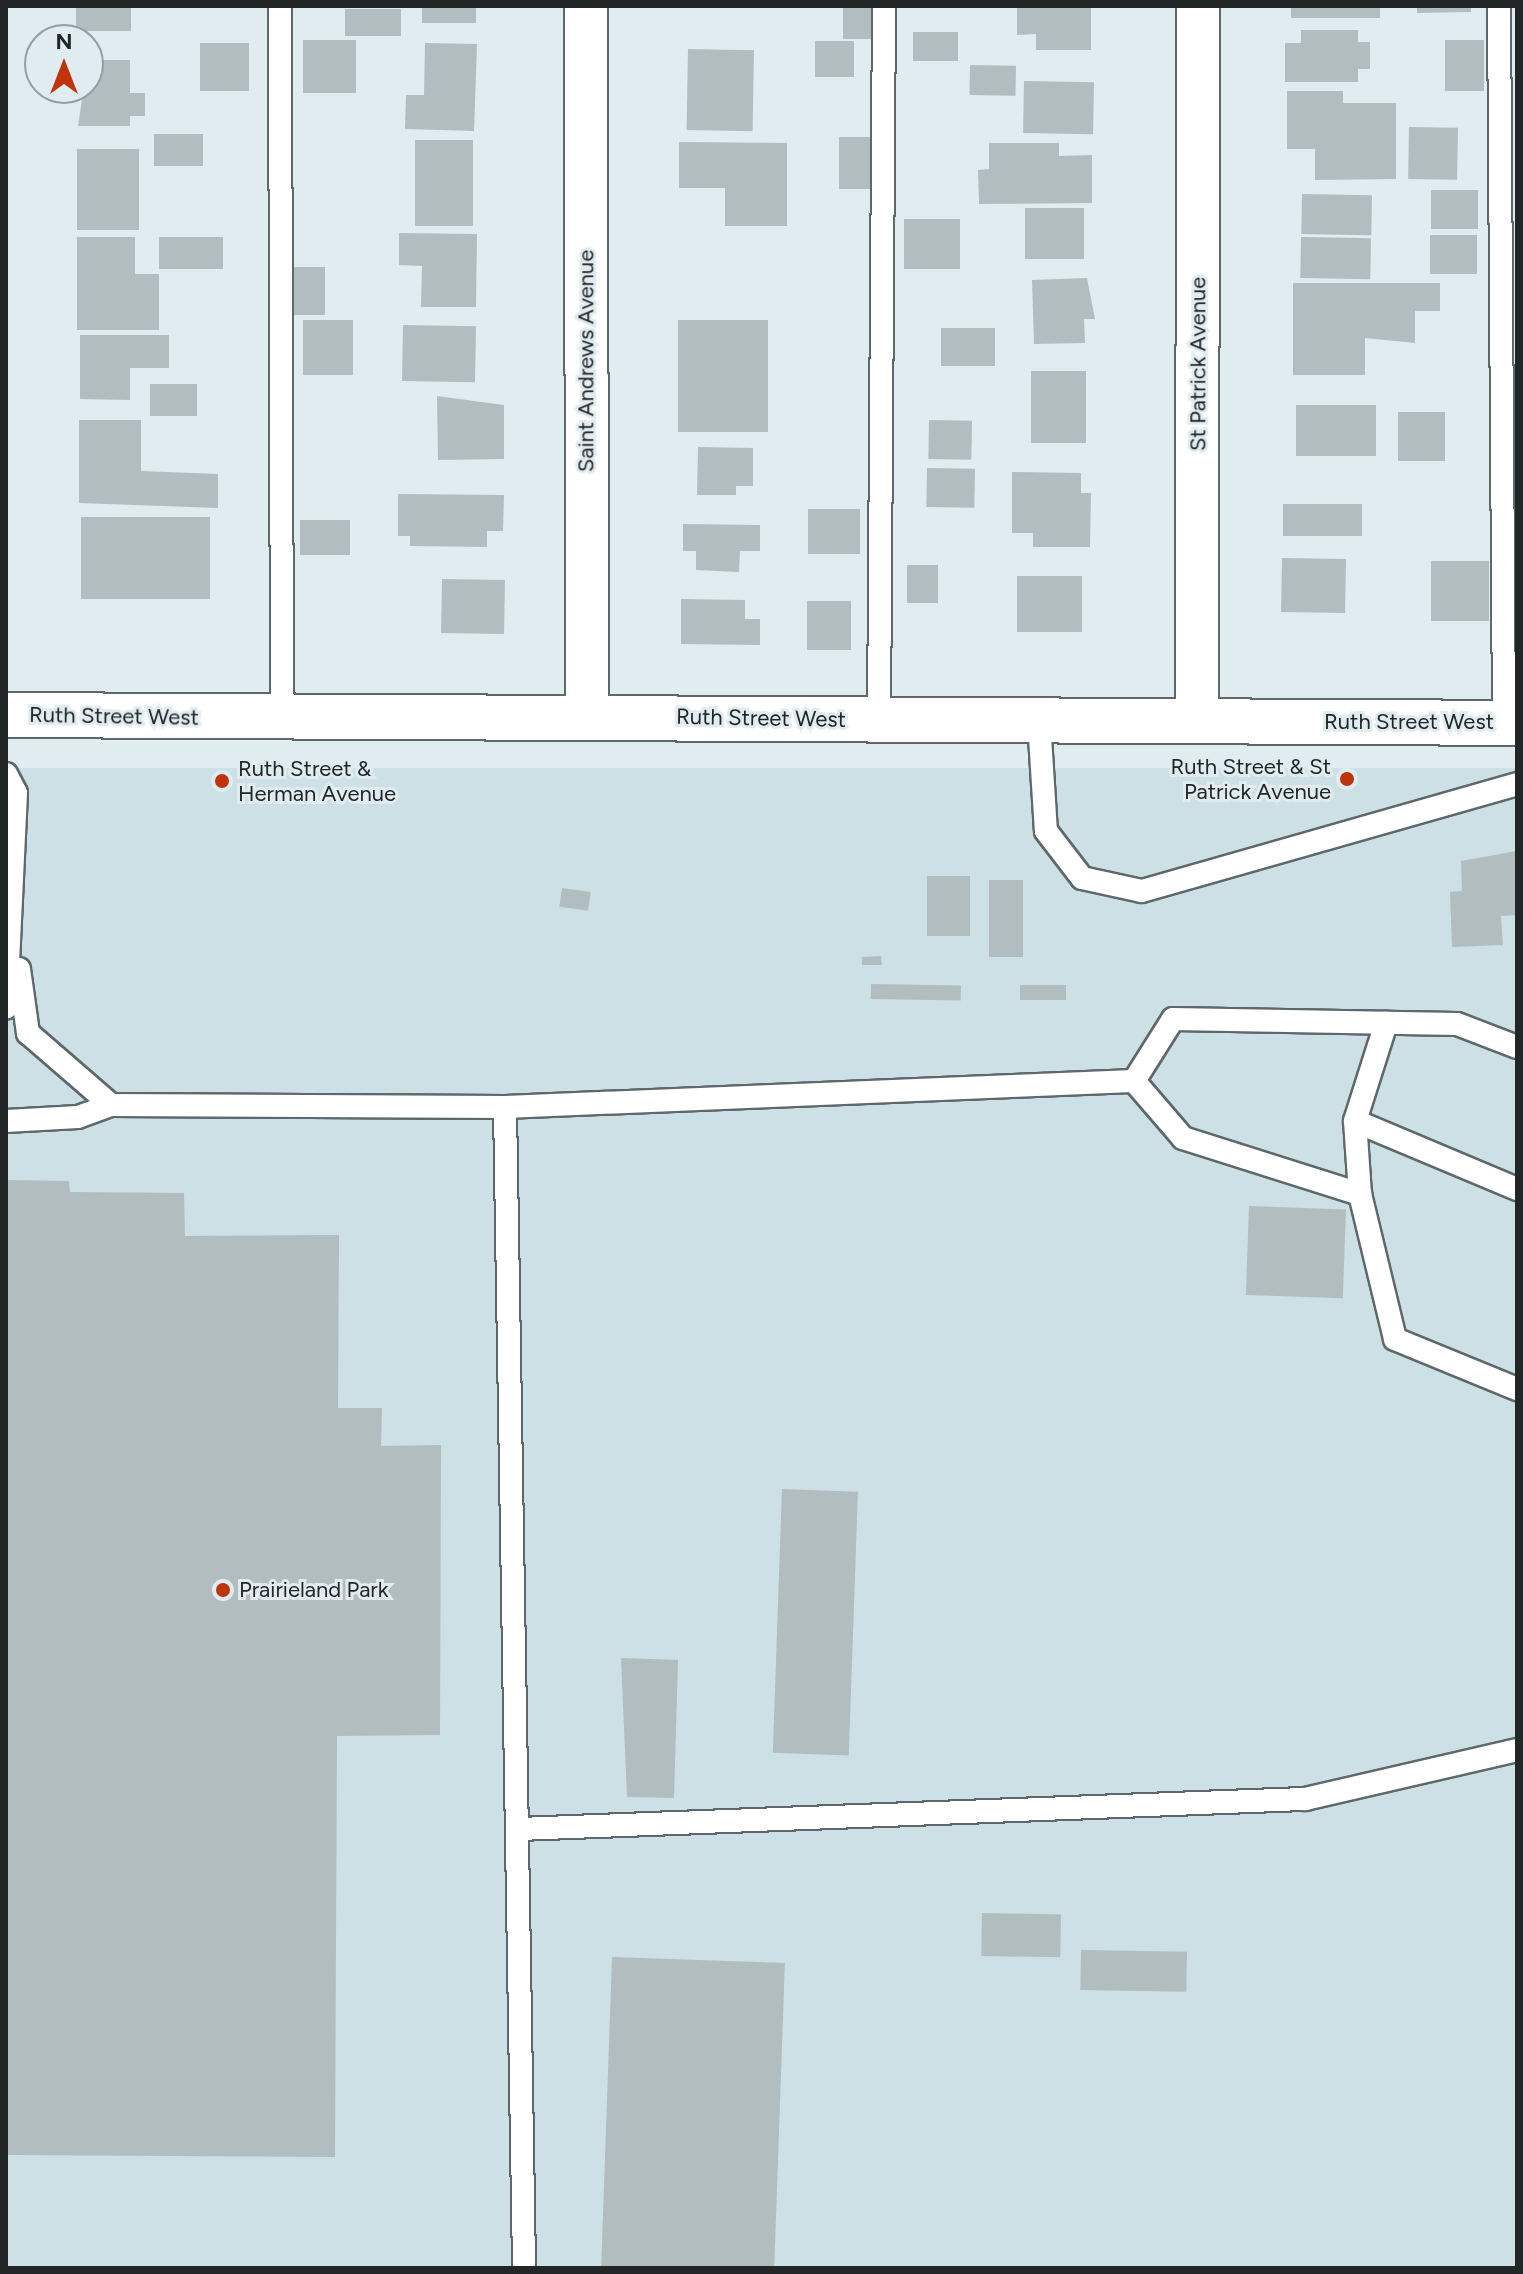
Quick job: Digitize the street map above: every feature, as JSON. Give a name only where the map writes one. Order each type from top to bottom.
[{"type":"street","name":"Saint Andrews Avenue","points":[[586,6],[587,716]]},
{"type":"street","name":"St Patrick Avenue","points":[[1197,722],[1198,6]]},
{"type":"street","name":"Ruth Street West","points":[[6,715],[1510,723]]},
{"type":"lane","points":[[280,6],[282,717]]},
{"type":"lane","points":[[879,719],[884,6]]},
{"type":"lane","points":[[1499,6],[1510,723]]},
{"type":"lane","points":[[1039,721],[1046,831],[1082,878],[1142,891],[1517,784]]},
{"type":"lane","points":[[6,774],[16,793],[14,938],[6,1008]]},
{"type":"lane","points":[[14,938],[28,1033],[111,1105]]},
{"type":"lane","points":[[1134,1081],[1173,1019],[1457,1024],[1517,1047]]},
{"type":"lane","points":[[1386,1023],[1355,1121],[1360,1194],[1395,1339],[1517,1389]]},
{"type":"lane","points":[[6,1121],[78,1117],[111,1105],[505,1107],[1134,1081]]},
{"type":"lane","points":[[1134,1081],[1183,1138],[1360,1194]]},
{"type":"lane","points":[[505,1107],[524,2268]]},
{"type":"lane","points":[[1355,1121],[1517,1189]]},
{"type":"lane","points":[[519,1829],[1305,1799],[1517,1750]]},
{"type":"shaded area","points":[[6,768],[1517,768],[1517,2268],[6,2268]]},
{"type":"building","points":[[76,6],[131,6],[131,31],[104,31],[104,24],[76,24]]},
{"type":"building","points":[[422,6],[476,6],[476,23],[422,23]]},
{"type":"building","points":[[843,6],[874,6],[874,39],[843,39]]},
{"type":"building","points":[[1017,6],[1091,6],[1091,50],[1036,50],[1036,34],[1017,35]]},
{"type":"building","points":[[1291,6],[1380,6],[1380,18],[1291,18]]},
{"type":"building","points":[[1417,6],[1471,6],[1471,12],[1417,13]]},
{"type":"building","points":[[345,9],[401,9],[401,36],[345,36]]},
{"type":"building","points":[[1301,30],[1358,30],[1358,42],[1370,42],[1370,69],[1358,69],[1358,82],[1285,82],[1285,43],[1301,43]]},
{"type":"building","points":[[913,32],[958,32],[958,61],[913,61]]},
{"type":"building","points":[[303,40],[356,40],[356,93],[303,93]]},
{"type":"building","points":[[1445,40],[1484,40],[1484,91],[1445,91]]},
{"type":"building","points":[[815,41],[854,41],[854,77],[815,77]]},
{"type":"building","points":[[200,43],[249,43],[249,91],[200,91]]},
{"type":"building","points":[[425,43],[477,44],[474,131],[405,129],[406,95],[424,95]]},
{"type":"building","points":[[688,49],[754,50],[753,131],[687,130]]},
{"type":"building","points":[[104,60],[130,60],[130,93],[145,93],[145,116],[130,116],[130,126],[78,126],[81,104],[104,104]]},
{"type":"building","points":[[970,65],[1016,66],[1015,96],[969,95]]},
{"type":"building","points":[[1024,81],[1094,82],[1093,134],[1023,133]]},
{"type":"building","points":[[1287,91],[1343,91],[1343,103],[1396,103],[1396,179],[1315,180],[1315,149],[1287,149]]},
{"type":"building","points":[[1409,127],[1458,128],[1457,180],[1408,179]]},
{"type":"building","points":[[154,134],[203,134],[203,166],[154,166]]},
{"type":"building","points":[[839,137],[871,137],[871,189],[839,189]]},
{"type":"building","points":[[415,140],[473,140],[473,226],[415,226]]},
{"type":"building","points":[[679,142],[787,143],[787,226],[725,226],[725,188],[679,188]]},
{"type":"building","points":[[989,143],[1059,143],[1059,156],[1092,155],[1092,203],[979,204],[978,170],[989,169]]},
{"type":"building","points":[[77,149],[139,149],[139,230],[77,230]]},
{"type":"building","points":[[1431,190],[1478,190],[1478,229],[1431,229]]},
{"type":"building","points":[[1302,194],[1372,195],[1371,235],[1301,234]]},
{"type":"building","points":[[1025,208],[1084,208],[1084,259],[1025,259]]},
{"type":"building","points":[[904,219],[960,219],[960,269],[904,269]]},
{"type":"building","points":[[399,233],[477,234],[476,307],[421,307],[422,266],[399,265]]},
{"type":"building","points":[[1430,235],[1477,235],[1477,274],[1430,274]]},
{"type":"building","points":[[77,237],[135,237],[135,274],[159,274],[159,330],[77,330]]},
{"type":"building","points":[[159,237],[223,237],[223,269],[159,269]]},
{"type":"building","points":[[1301,237],[1371,238],[1370,279],[1300,278]]},
{"type":"building","points":[[290,267],[325,267],[325,315],[290,315]]},
{"type":"building","points":[[1087,278],[1095,319],[1084,319],[1085,343],[1034,344],[1032,280]]},
{"type":"building","points":[[1293,283],[1440,283],[1440,311],[1415,311],[1415,343],[1365,338],[1365,375],[1293,375]]},
{"type":"building","points":[[303,320],[353,320],[353,375],[303,375]]},
{"type":"building","points":[[678,320],[768,320],[768,432],[678,432]]},
{"type":"building","points":[[403,325],[476,326],[475,382],[402,381]]},
{"type":"building","points":[[941,328],[995,328],[995,366],[941,366]]},
{"type":"building","points":[[80,335],[169,335],[169,368],[130,368],[130,400],[80,399]]},
{"type":"building","points":[[1031,371],[1086,371],[1086,443],[1031,443]]},
{"type":"building","points":[[150,384],[197,384],[197,416],[150,416]]},
{"type":"building","points":[[437,396],[504,405],[504,459],[438,460]]},
{"type":"building","points":[[1296,405],[1376,405],[1376,456],[1296,456]]},
{"type":"building","points":[[1398,412],[1445,412],[1445,461],[1398,461]]},
{"type":"building","points":[[79,420],[141,420],[141,471],[218,474],[218,508],[79,503]]},
{"type":"building","points":[[929,420],[972,421],[971,460],[928,459]]},
{"type":"building","points":[[698,447],[753,448],[753,486],[736,486],[736,495],[697,495]]},
{"type":"building","points":[[927,468],[975,469],[974,508],[926,507]]},
{"type":"building","points":[[1012,472],[1081,473],[1081,493],[1091,493],[1090,547],[1033,547],[1033,533],[1012,533]]},
{"type":"building","points":[[398,494],[504,495],[503,531],[487,531],[487,547],[410,546],[410,536],[398,536]]},
{"type":"building","points":[[1283,504],[1362,504],[1362,536],[1283,536]]},
{"type":"building","points":[[808,509],[860,509],[860,554],[808,554]]},
{"type":"building","points":[[81,517],[210,517],[210,599],[81,599]]},
{"type":"building","points":[[300,520],[350,520],[350,555],[300,555]]},
{"type":"building","points":[[683,524],[760,525],[760,551],[740,551],[739,572],[696,570],[696,551],[683,551]]},
{"type":"building","points":[[1282,558],[1346,559],[1345,613],[1281,612]]},
{"type":"building","points":[[1431,561],[1489,561],[1489,621],[1431,621]]},
{"type":"building","points":[[907,565],[938,565],[938,603],[907,603]]},
{"type":"building","points":[[1017,576],[1082,576],[1082,632],[1017,632]]},
{"type":"building","points":[[442,579],[505,580],[504,634],[441,633]]},
{"type":"building","points":[[681,599],[745,600],[745,619],[760,619],[760,645],[681,644]]},
{"type":"building","points":[[807,601],[851,601],[851,650],[807,650]]},
{"type":"building","points":[[1517,851],[1517,915],[1501,916],[1503,945],[1452,947],[1450,892],[1462,891],[1461,861]]},
{"type":"building","points":[[927,876],[970,876],[970,936],[927,936]]},
{"type":"building","points":[[989,880],[1023,880],[1023,957],[989,957]]},
{"type":"building","points":[[562,888],[591,892],[588,911],[559,907]]},
{"type":"building","points":[[881,956],[882,965],[862,965],[862,957]]},
{"type":"building","points":[[871,984],[961,986],[961,1001],[871,999]]},
{"type":"building","points":[[1020,985],[1066,985],[1066,1000],[1020,1000]]},
{"type":"building","name":"Prairieland Park","points":[[6,1180],[69,1181],[70,1192],[184,1193],[185,1236],[339,1235],[338,1408],[382,1408],[381,1446],[441,1445],[440,1735],[337,1736],[335,2157],[6,2155]]},
{"type":"building","points":[[1249,1206],[1346,1209],[1343,1298],[1246,1295]]},
{"type":"building","points":[[782,1489],[858,1492],[849,1755],[773,1753]]},
{"type":"building","points":[[621,1658],[678,1660],[674,1798],[627,1797]]},
{"type":"building","points":[[982,1913],[1061,1914],[1060,1957],[981,1956]]},
{"type":"building","points":[[1081,1950],[1187,1952],[1186,1992],[1080,1990]]},
{"type":"building","points":[[612,1957],[785,1963],[774,2268],[601,2268]]},
{"type":"place","name":"Ruth Street & St Patrick Avenue","points":[[1347,779]]},
{"type":"place","name":"Ruth Street & Herman Avenue","points":[[222,781]]},
{"type":"place","name":"Prairieland Park","points":[[223,1590]]}]
